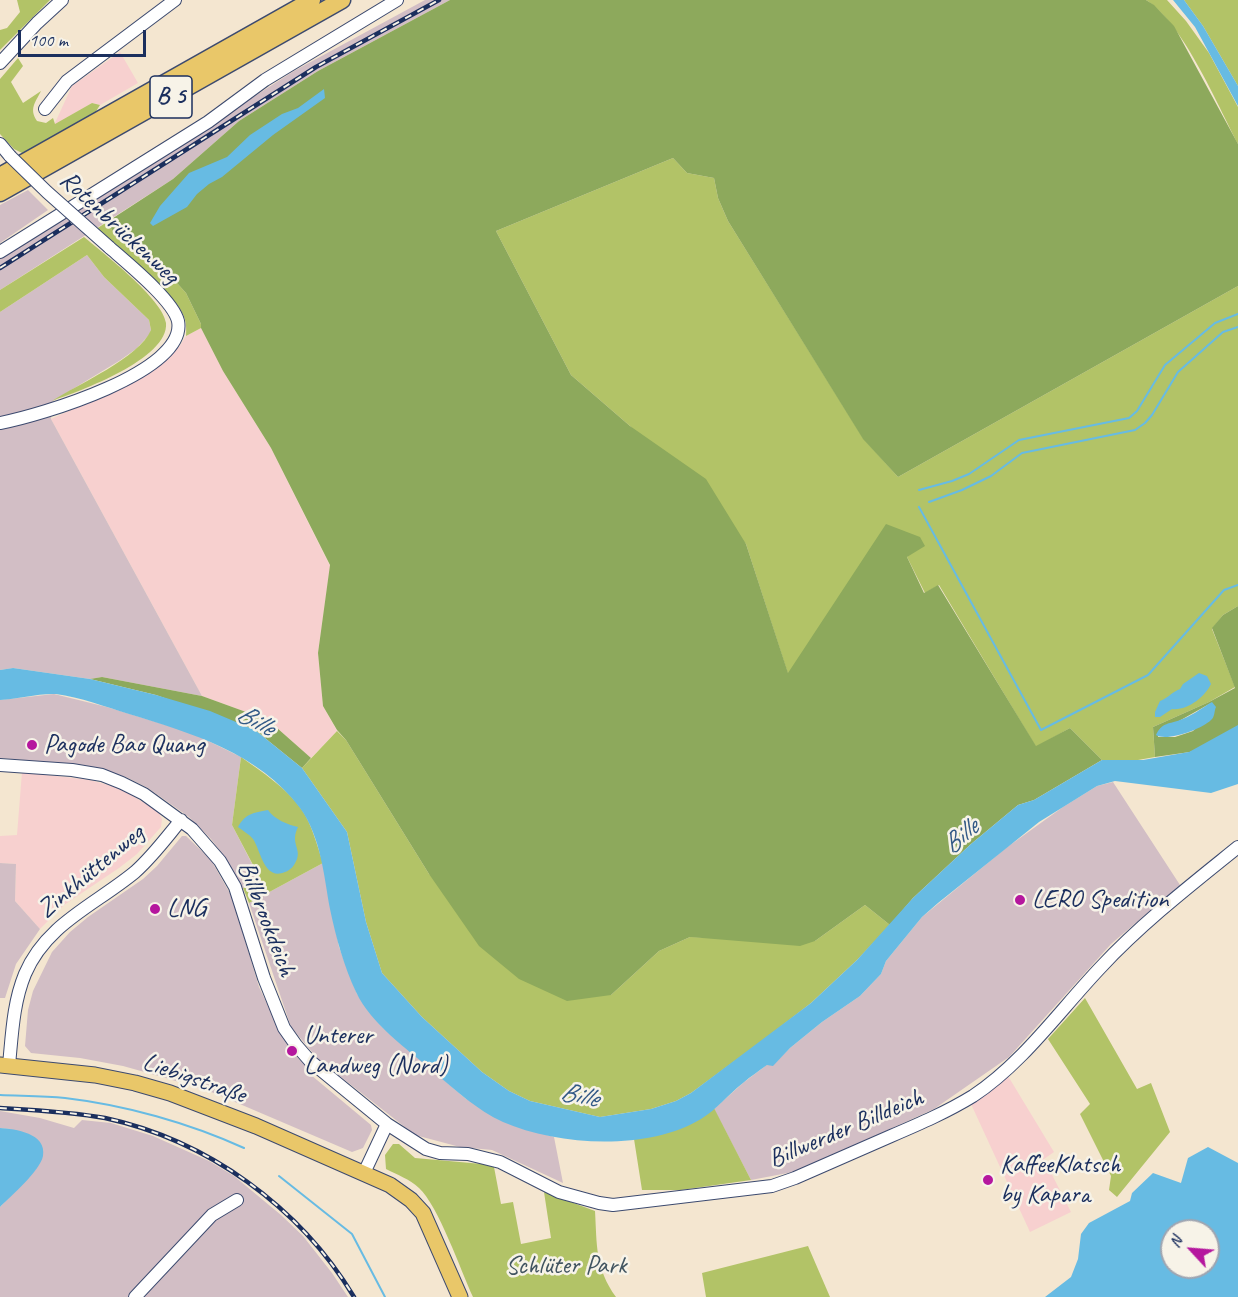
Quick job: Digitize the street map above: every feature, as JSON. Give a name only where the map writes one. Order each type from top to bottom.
[{"type":"highway","name":"B 5","points":[[0,176],[312,0]]},
{"type":"highway","name":"B 5","points":[[0,193],[342,0]]},
{"type":"main road","name":"Liebigstraße","points":[[4,1065],[94,1075],[170,1093],[207,1106],[364,1173],[402,1193],[423,1213],[460,1297]]},
{"type":"street","points":[[0,63],[62,0]]},
{"type":"street","points":[[45,109],[67,81],[175,0]]},
{"type":"street","points":[[0,252],[208,122],[265,80],[397,0]]},
{"type":"street","name":"Rotenbrückenweg","points":[[0,144],[47,192],[149,283],[173,310],[177,316],[179,328],[175,341],[159,358],[111,387],[53,410],[0,423]]},
{"type":"street","name":"Billbrookdeich","points":[[0,765],[72,770],[102,775],[144,794],[181,820],[208,845],[235,887],[264,978],[284,1028],[310,1061],[387,1124]]},
{"type":"street","name":"Zinkhüttenweg","points":[[4,1065],[18,997],[26,974],[45,940],[75,914],[147,861],[181,820]]},
{"type":"street","name":"Billwerder Billdeich","points":[[387,1124],[426,1149],[440,1153],[468,1154],[500,1162],[559,1192],[599,1203],[623,1204],[772,1186],[936,1116],[997,1078],[1133,935],[1238,847]]},
{"type":"street","points":[[364,1173],[387,1124]]},
{"type":"street","points":[[135,1297],[212,1215],[237,1200]]},
{"type":"shaded area","points":[[425,0],[450,0],[318,71],[239,121],[173,179],[0,290],[0,259],[294,71]]},
{"type":"shaded area","points":[[120,52],[138,83],[100,105],[92,103],[54,125],[72,86]]},
{"type":"shaded area","points":[[28,190],[48,210],[0,243],[0,205]]},
{"type":"shaded area","points":[[87,255],[104,277],[149,320],[151,330],[136,349],[53,401],[51,419],[202,696],[102,677],[90,679],[13,668],[0,670],[0,312]]},
{"type":"shaded area","points":[[201,328],[223,371],[271,448],[330,566],[318,653],[323,706],[337,731],[311,758],[268,720],[202,696],[51,419],[113,391],[166,359],[179,347],[186,336]]},
{"type":"shaded area","points":[[54,694],[107,707],[192,733],[241,757],[232,825],[262,883],[243,888],[227,860],[211,839],[189,817],[148,788],[126,777],[84,765],[0,758],[0,700]]},
{"type":"shaded area","points":[[22,772],[90,780],[119,788],[158,811],[162,819],[161,827],[137,854],[64,905],[40,929],[15,901],[16,864],[0,863],[0,836],[17,835]]},
{"type":"shaded area","points":[[1113,782],[1180,885],[1111,944],[1009,1057],[934,1109],[798,1171],[751,1180],[714,1109],[743,1083],[768,1064],[773,1065],[822,1022],[860,996],[881,974],[886,961],[922,917],[1006,848],[1097,786]]},
{"type":"shaded area","points":[[182,836],[186,836],[211,860],[232,897],[259,987],[293,1053],[311,1071],[311,1075],[371,1125],[372,1130],[363,1148],[352,1152],[214,1093],[166,1078],[123,1066],[80,1058],[31,1053],[25,1046],[28,1010],[33,991],[52,952],[88,917],[143,879]]},
{"type":"shaded area","points":[[0,863],[16,864],[15,901],[40,929],[16,964],[5,998],[0,998]]},
{"type":"shaded area","points":[[323,863],[339,947],[357,994],[381,1026],[466,1099],[526,1129],[554,1137],[563,1183],[492,1150],[460,1147],[415,1135],[318,1059],[291,1027],[249,903]]},
{"type":"shaded area","points":[[1008,1076],[1054,1152],[1044,1159],[1071,1212],[1030,1232],[971,1104]]},
{"type":"shaded area","points":[[0,1111],[40,1118],[74,1128],[82,1120],[111,1123],[153,1136],[209,1161],[234,1176],[303,1236],[348,1297],[0,1297],[0,1207],[36,1169],[10,1129],[0,1128]]},
{"type":"green space","points":[[17,0],[50,0],[0,50],[0,30],[7,28],[20,12]]},
{"type":"green space","points":[[450,0],[1146,0],[1174,26],[1238,144],[1238,286],[898,477],[863,439],[728,221],[718,198],[714,178],[687,173],[673,158],[496,231],[571,375],[630,426],[706,479],[746,544],[788,673],[886,524],[920,537],[925,546],[907,557],[924,593],[938,585],[1036,746],[1070,728],[1102,760],[1034,800],[1018,805],[971,844],[913,898],[890,925],[865,905],[815,941],[800,946],[690,937],[659,951],[611,995],[567,1001],[519,979],[479,946],[429,874],[323,706],[318,653],[330,565],[271,448],[223,371],[186,293],[159,263],[132,239],[127,237],[118,239],[107,222],[173,179],[239,121],[318,71]]},
{"type":"green space","points":[[1146,0],[1167,0],[1186,21],[1209,53],[1238,107],[1238,144],[1186,45],[1160,11]]},
{"type":"green space","points":[[1184,0],[1238,0],[1238,86],[1203,26]]},
{"type":"green space","points":[[18,58],[23,66],[11,82],[23,103],[41,91],[33,109],[37,121],[46,123],[53,118],[55,124],[92,103],[100,105],[95,113],[24,154],[14,149],[0,134],[0,79]]},
{"type":"green space","points":[[673,158],[687,173],[714,178],[718,198],[728,221],[863,438],[898,477],[1238,286],[1238,606],[1223,615],[1212,629],[1235,687],[1209,702],[1153,727],[1155,757],[1138,760],[1102,760],[1070,728],[1036,747],[939,585],[925,593],[907,557],[920,537],[788,674],[746,544],[630,426],[571,375],[496,231]]},
{"type":"green space","points":[[107,222],[118,239],[127,237],[132,239],[159,263],[186,293],[201,328],[186,336],[185,319],[176,303],[96,229]]},
{"type":"green space","points":[[84,237],[144,289],[155,302],[166,323],[163,336],[139,361],[82,390],[52,401],[107,370],[134,351],[151,330],[149,320],[104,277],[87,255],[0,312],[0,290]]},
{"type":"green space","points":[[1238,606],[1238,734],[1190,752],[1155,757],[1153,727],[1235,688],[1212,628],[1223,615]],"holes":[[[1211,703],[1193,731],[1175,737],[1158,737],[1160,729]]]},
{"type":"green space","points":[[102,677],[202,696],[268,720],[311,758],[302,768],[255,730],[156,695],[90,679]]},
{"type":"green space","points":[[337,731],[346,740],[429,874],[611,995],[659,951],[690,937],[815,941],[865,905],[890,925],[811,1003],[691,1093],[676,1101],[651,1109],[600,1117],[530,1101],[509,1091],[482,1072],[422,1017],[382,973],[366,922],[347,832],[302,768]]},
{"type":"green space","points":[[241,757],[274,781],[296,802],[309,822],[323,863],[249,903],[243,888],[262,882],[232,825]]},
{"type":"green space","points":[[1085,998],[1137,1089],[1151,1083],[1170,1132],[1117,1197],[1109,1190],[1111,1176],[1080,1114],[1090,1104],[1048,1039]]},
{"type":"green space","points":[[714,1108],[751,1180],[681,1190],[642,1190],[634,1139],[686,1125]]},
{"type":"green space","name":"Schlüter Park","points":[[393,1144],[399,1144],[415,1158],[494,1167],[501,1204],[513,1202],[521,1244],[551,1238],[544,1192],[595,1211],[598,1256],[604,1276],[616,1297],[473,1297],[441,1223],[426,1196],[411,1182],[386,1169],[385,1155]]},
{"type":"green space","points":[[808,1246],[830,1297],[706,1297],[702,1273]]},
{"type":"water","points":[[1173,0],[1184,0],[1203,26],[1238,86],[1238,106],[1195,27]]},
{"type":"water","points":[[324,89],[325,98],[273,135],[222,177],[209,184],[187,207],[153,226],[150,223],[160,206],[189,173],[227,157],[250,135],[282,114],[298,108]]},
{"type":"water","points":[[13,668],[90,679],[156,695],[210,711],[255,730],[302,768],[347,832],[366,922],[382,973],[422,1017],[482,1072],[509,1091],[530,1101],[600,1117],[651,1109],[676,1101],[691,1093],[811,1003],[857,960],[913,898],[971,844],[1018,805],[1034,800],[1102,760],[1143,760],[1189,752],[1238,725],[1238,784],[1211,793],[1115,781],[1097,786],[1039,822],[938,903],[922,917],[886,961],[881,974],[860,996],[822,1022],[790,1048],[773,1066],[767,1065],[749,1078],[707,1115],[680,1129],[655,1136],[603,1142],[576,1140],[525,1130],[484,1112],[401,1045],[371,1015],[356,992],[341,952],[330,909],[321,857],[313,831],[300,808],[265,773],[244,759],[200,738],[84,700],[50,694],[0,700],[0,670]]},
{"type":"water","points":[[1199,673],[1207,676],[1211,684],[1204,694],[1184,708],[1172,709],[1160,717],[1155,717],[1160,701],[1180,689],[1183,684]]},
{"type":"water","points":[[1212,702],[1216,707],[1214,716],[1207,724],[1176,736],[1156,735],[1164,726],[1188,717]]},
{"type":"water","points":[[268,810],[282,821],[298,827],[295,837],[297,859],[291,869],[278,874],[268,869],[253,839],[238,827],[250,814]]},
{"type":"water","points":[[0,1128],[21,1131],[35,1137],[43,1148],[43,1156],[37,1169],[0,1207]]},
{"type":"water","points":[[1208,1147],[1238,1163],[1238,1297],[1045,1297],[1071,1277],[1078,1259],[1081,1234],[1089,1223],[1130,1201],[1132,1193],[1153,1173],[1181,1183],[1188,1158]]},
{"type":"waterway","points":[[919,490],[969,474],[1019,440],[1129,418],[1137,411],[1165,365],[1215,323],[1238,314]]},
{"type":"waterway","points":[[929,502],[991,476],[1022,453],[1135,430],[1152,415],[1178,372],[1223,332],[1238,327]]},
{"type":"waterway","points":[[919,507],[1041,730],[1148,675],[1224,590],[1238,585]]},
{"type":"waterway","points":[[0,1095],[65,1098],[111,1105],[179,1123],[244,1148]]},
{"type":"waterway","points":[[279,1176],[352,1234],[385,1297]]},
{"type":"railway","points":[[0,268],[316,67],[439,0]]},
{"type":"railway","points":[[0,1108],[105,1118],[143,1128],[214,1161],[248,1182],[307,1234],[332,1264],[354,1297]]},
{"type":"place","name":"Pagode Bao Quang","points":[[32,745]]},
{"type":"place","name":"LERO Spedition","points":[[1020,900]]},
{"type":"place","name":"LNG","points":[[155,909]]},
{"type":"place","name":"Unterer Landweg (Nord)","points":[[292,1051]]},
{"type":"place","name":"KaffeeKlatsch by Kapara","points":[[988,1180]]},
{"type":"water label","name":"Bille","points":[[255,721]]},
{"type":"water label","name":"Bille","points":[[961,837]]},
{"type":"water label","name":"Bille","points":[[579,1096]]}]
